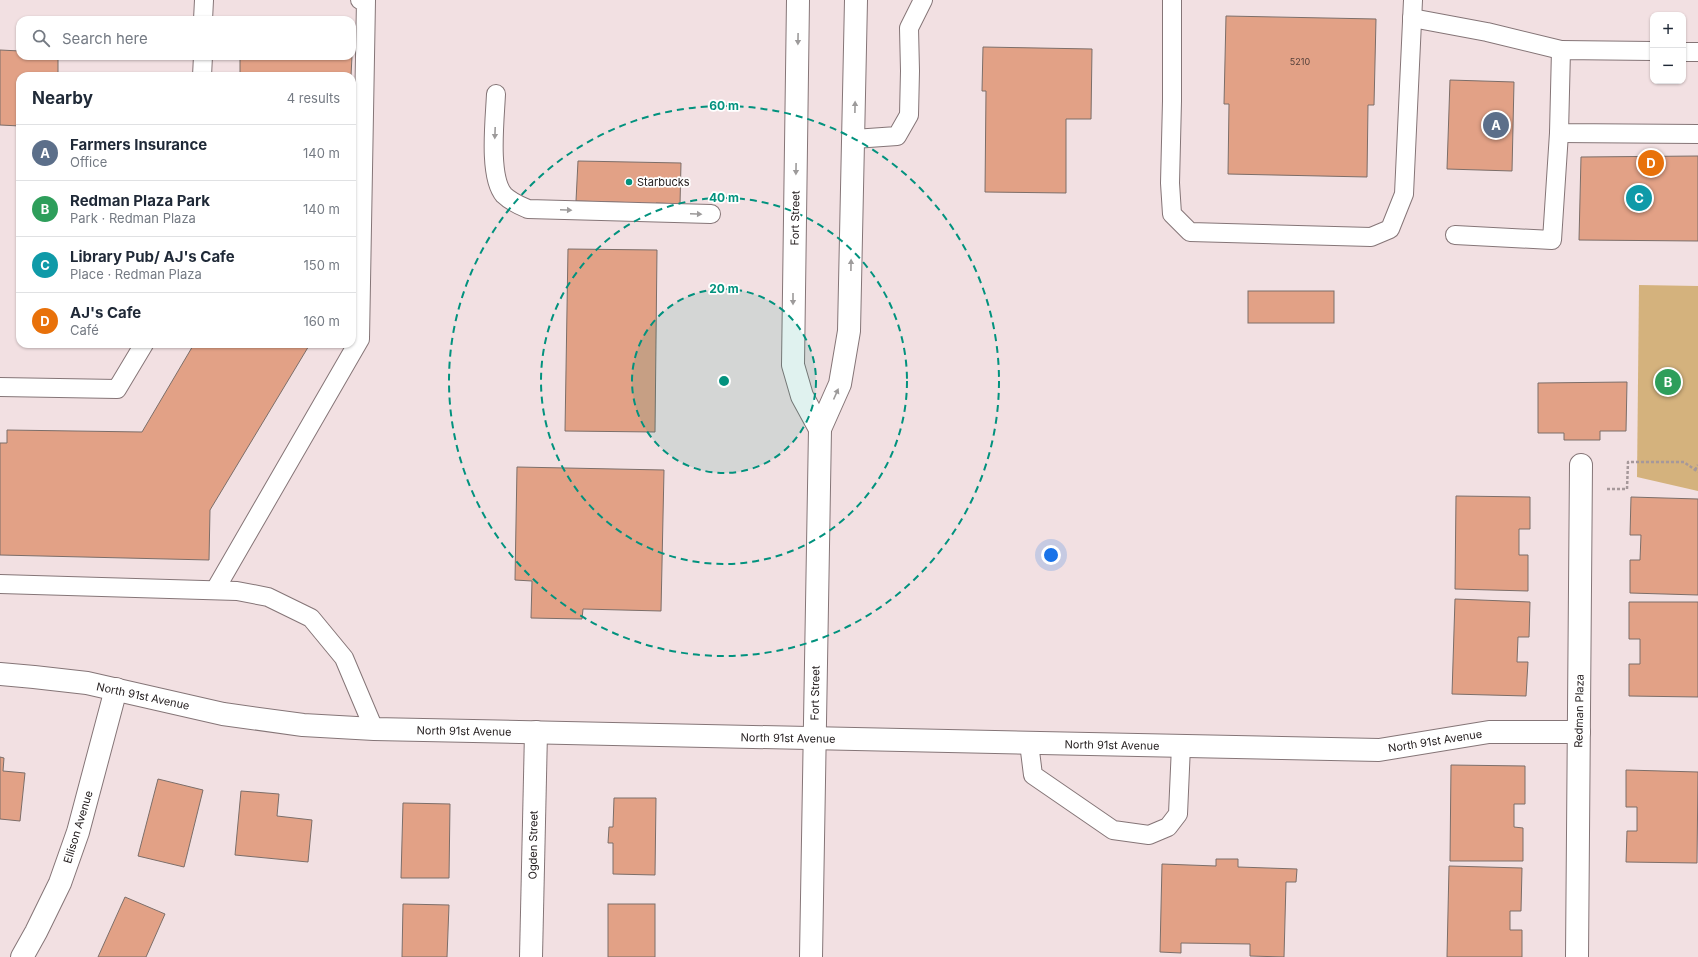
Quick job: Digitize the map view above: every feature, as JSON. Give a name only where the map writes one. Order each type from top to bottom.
[{"type":"street","name":"Fort Street","points":[[798,0],[793,365],[802,396],[820,429]]},
{"type":"street","name":"Fort Street","points":[[811,957],[820,429],[840,384],[850,331],[856,0]]},
{"type":"street","name":"Redman Plaza","points":[[1577,957],[1581,465]]},
{"type":"street","name":"North 91st Avenue","points":[[0,674],[87,683],[224,714],[303,725],[374,729],[1379,750],[1489,732],[1579,732]]},
{"type":"street","name":"Ellison Avenue","points":[[22,957],[60,883],[78,832],[116,689]]},
{"type":"street","name":"Ogden Street","points":[[531,957],[536,732]]},
{"type":"lane","points":[[203,16],[204,0]]},
{"type":"lane","points":[[356,346],[360,339],[366,0],[360,0]]},
{"type":"lane","points":[[854,139],[897,136],[909,115],[909,28],[923,0]]},
{"type":"lane","points":[[1172,0],[1170,183],[1172,214],[1190,232],[1371,237],[1390,229],[1404,194],[1413,0]]},
{"type":"lane","points":[[1412,18],[1487,32],[1561,50],[1650,51]]},
{"type":"lane","points":[[1455,235],[1552,240],[1559,133],[1561,50]]},
{"type":"lane","points":[[1686,52],[1698,52]]},
{"type":"lane","points":[[202,72],[203,60]]},
{"type":"lane","points":[[496,94],[496,178],[503,194],[514,203],[528,209],[710,214]]},
{"type":"lane","points":[[1559,133],[1698,134]]},
{"type":"lane","points":[[0,387],[117,389],[142,348]]},
{"type":"lane","points":[[216,590],[355,348]]},
{"type":"lane","points":[[0,584],[237,591],[268,597],[311,618],[344,658],[374,729]]},
{"type":"lane","points":[[1029,743],[1032,775],[1113,830],[1149,835],[1168,827],[1178,814],[1181,746]]},
{"type":"path","points":[[1581,490],[1627,489],[1628,462],[1684,462],[1697,471],[1698,466]]},
{"type":"shaded area","points":[[1639,285],[1698,286],[1698,491],[1637,477]]},
{"type":"building","points":[[1226,16],[1376,19],[1374,105],[1368,105],[1367,177],[1228,174],[1229,104],[1224,104]]},
{"type":"building","points":[[983,47],[1092,49],[1091,119],[1066,119],[1066,193],[985,192],[986,91],[982,91]]},
{"type":"building","points":[[0,50],[16,51],[16,60],[58,60],[58,72],[16,72],[16,126],[0,125]]},
{"type":"building","points":[[240,60],[352,60],[351,72],[240,72]]},
{"type":"building","points":[[1450,80],[1514,82],[1512,171],[1447,169]]},
{"type":"building","points":[[1698,156],[1698,241],[1579,240],[1581,157]]},
{"type":"building","name":"Starbucks","points":[[578,161],[681,163],[680,204],[656,203],[656,211],[641,210],[641,203],[576,201]]},
{"type":"building","points":[[568,249],[657,250],[655,432],[565,431]]},
{"type":"building","points":[[1248,291],[1334,291],[1334,323],[1248,323]]},
{"type":"building","points":[[192,348],[308,348],[210,510],[209,560],[0,555],[0,443],[7,443],[7,430],[142,432]]},
{"type":"building","points":[[1627,382],[1626,431],[1600,431],[1600,440],[1564,440],[1564,433],[1538,433],[1538,383]]},
{"type":"building","points":[[517,467],[664,470],[661,611],[583,609],[582,619],[531,618],[532,581],[515,580]]},
{"type":"building","points":[[1456,496],[1530,497],[1530,529],[1519,529],[1519,555],[1528,555],[1528,591],[1455,589]]},
{"type":"building","points":[[1631,497],[1698,499],[1698,595],[1630,593],[1630,560],[1640,560],[1641,535],[1630,535]]},
{"type":"building","points":[[1455,599],[1530,602],[1529,637],[1518,637],[1517,662],[1528,662],[1526,696],[1452,694]]},
{"type":"building","points":[[1629,602],[1698,602],[1698,697],[1629,696],[1629,664],[1640,664],[1640,639],[1629,639]]},
{"type":"building","points":[[0,757],[4,758],[3,771],[25,773],[20,821],[0,819]]},
{"type":"building","points":[[1451,765],[1525,766],[1525,804],[1514,804],[1514,827],[1523,828],[1523,861],[1450,861]]},
{"type":"building","points":[[1626,770],[1698,772],[1697,863],[1626,862],[1627,831],[1637,831],[1637,807],[1626,807]]},
{"type":"building","points":[[158,779],[203,790],[184,867],[138,856]]},
{"type":"building","points":[[241,791],[279,794],[277,816],[312,820],[308,862],[235,855]]},
{"type":"building","points":[[614,798],[656,798],[655,875],[613,874],[613,843],[608,843],[609,827],[613,827]]},
{"type":"building","points":[[403,803],[450,804],[449,878],[401,878]]},
{"type":"building","points":[[1216,859],[1238,859],[1238,867],[1297,869],[1296,882],[1286,882],[1284,957],[1250,956],[1250,944],[1181,943],[1181,953],[1160,952],[1162,864],[1216,866]]},
{"type":"building","points":[[1449,866],[1522,868],[1521,911],[1510,911],[1510,930],[1522,930],[1522,957],[1447,957]]},
{"type":"building","points":[[125,897],[165,914],[146,957],[98,957]]},
{"type":"building","points":[[403,904],[449,905],[447,957],[402,957]]},
{"type":"building","points":[[608,904],[655,904],[655,957],[608,957]]},
{"type":"place","name":"Farmers Insurance","points":[[1496,125]]},
{"type":"place","name":"AJ's Cafe","points":[[1651,163]]},
{"type":"place","name":"Starbucks","points":[[629,182]]},
{"type":"place","name":"Library Pub/ AJ's Cafe","points":[[1639,198]]},
{"type":"place","name":"Redman Plaza Park","points":[[1668,382]]}]
